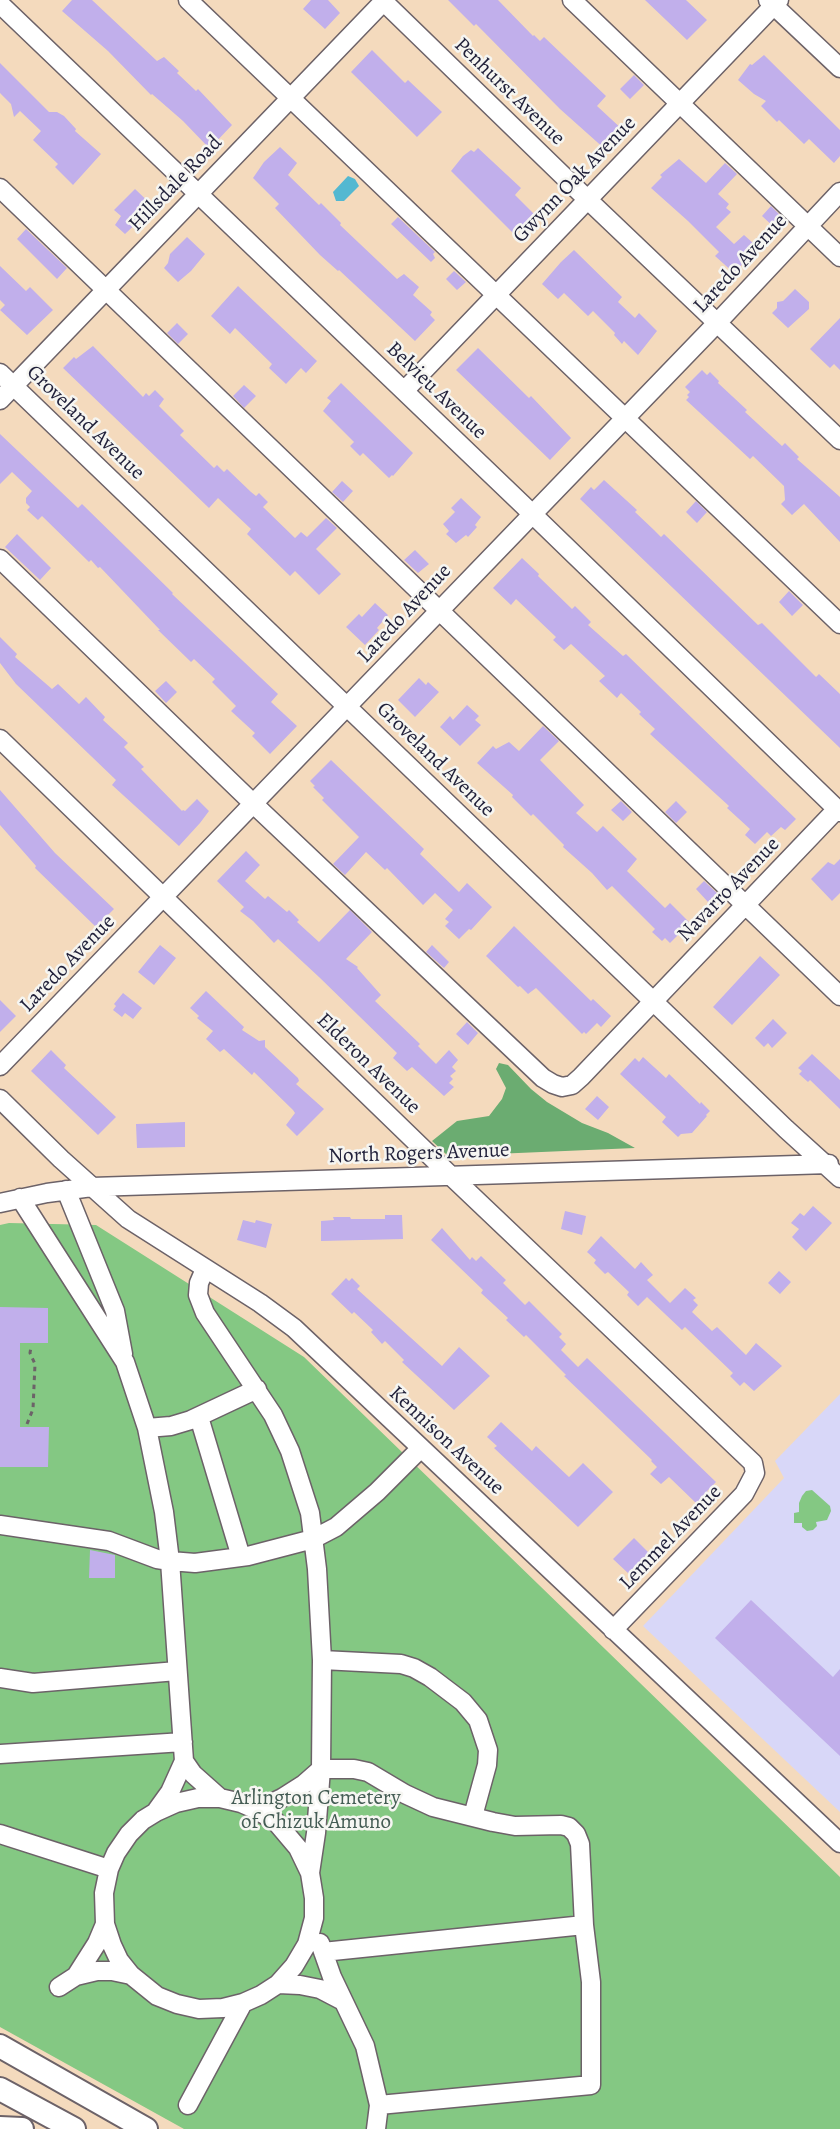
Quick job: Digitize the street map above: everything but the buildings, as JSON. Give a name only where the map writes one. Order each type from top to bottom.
[{"type":"main road","points":[[0,2046],[146,2129]]},
{"type":"main road","points":[[0,2089],[74,2129]]},
{"type":"main road","points":[[0,2128],[22,2129]]},
{"type":"street","points":[[188,0],[840,624]]},
{"type":"street","points":[[572,0],[840,257]]},
{"type":"street","name":"Hillsdale Road","points":[[0,400],[7,380],[105,290],[383,1]]},
{"type":"street","name":"Penhurst Avenue","points":[[383,1],[840,440]]},
{"type":"street","points":[[774,2],[840,68]]},
{"type":"street","name":"Gwynn Oak Avenue","points":[[404,391],[774,2]]},
{"type":"street","name":"Belvieu Avenue","points":[[0,4],[533,514],[839,811]]},
{"type":"street","points":[[0,188],[840,996]]},
{"type":"street","name":"Laredo Avenue","points":[[0,1066],[348,707],[840,192]]},
{"type":"street","name":"Groveland Avenue","points":[[7,380],[653,1002],[833,1164],[840,1178]]},
{"type":"street","name":"Navarro Avenue","points":[[0,559],[543,1078],[562,1087],[572,1085],[581,1077],[839,811]]},
{"type":"street","name":"Elderon Avenue","points":[[0,739],[450,1175],[745,1455],[753,1463],[755,1473]]},
{"type":"street","name":"Kennison Avenue","points":[[0,1099],[128,1219],[260,1303],[294,1328],[840,1843]]},
{"type":"street","name":"North Rogers Avenue","points":[[0,1203],[92,1187],[833,1164]]},
{"type":"street","points":[[66,1190],[115,1311],[125,1362],[147,1428],[164,1512],[170,1561],[183,1742],[184,1761],[170,1792],[156,1812],[129,1834],[116,1853],[109,1869],[104,1893],[105,1924],[111,1945],[131,1975],[157,1995],[177,2004],[199,2009],[223,2008],[243,2003],[278,1984],[294,1966],[307,1944],[314,1918]]},
{"type":"street","points":[[20,1198],[125,1362]]},
{"type":"street","points":[[205,1269],[199,1283],[198,1294],[205,1313],[273,1415],[290,1451],[310,1513],[317,1569],[322,1660],[321,1769],[310,1873]]},
{"type":"street","points":[[147,1428],[171,1426],[199,1417],[257,1389]]},
{"type":"street","points":[[199,1417],[241,1557]]},
{"type":"street","points":[[0,1525],[109,1541],[157,1559],[170,1561],[195,1563],[241,1557],[313,1539],[336,1527],[378,1492],[421,1448]]},
{"type":"street","name":"Lemmel Avenue","points":[[613,1630],[744,1494],[755,1473]]},
{"type":"street","points":[[322,1660],[401,1664],[430,1677],[463,1702],[478,1720],[488,1750],[487,1765],[473,1816]]},
{"type":"street","points":[[0,1678],[13,1682],[33,1683],[177,1671]]},
{"type":"street","points":[[0,1754],[183,1742]]},
{"type":"street","points":[[184,1761],[199,1780],[220,1798]]},
{"type":"street","points":[[257,1810],[304,1784],[321,1769],[354,1769],[378,1776],[405,1794],[433,1807],[515,1826],[561,1825],[569,1827],[576,1833],[580,1844],[584,1924],[591,1982],[591,2085],[379,2105]]},
{"type":"street","points":[[156,1812],[198,1798],[220,1798],[257,1810],[276,1822],[289,1835],[310,1873],[314,1918],[323,1952],[365,2046],[379,2105],[376,2129]]},
{"type":"street","points":[[0,1834],[109,1869]]},
{"type":"street","points":[[76,1976],[97,1943],[105,1924]]},
{"type":"street","points":[[323,1952],[584,1924]]},
{"type":"street","points":[[59,1988],[76,1976],[97,1971],[131,1975]]},
{"type":"street","points":[[278,1984],[300,1984],[320,1989],[343,2001]]},
{"type":"street","points":[[188,2105],[243,2003]]},
{"type":"path","points":[[27,1424],[33,1409],[35,1364],[30,1353],[31,1347]]},
{"type":"shaded area","points":[[840,1394],[840,1812],[643,1626],[784,1478],[775,1461]]},
{"type":"green space","points":[[499,1063],[508,1065],[547,1102],[582,1123],[608,1133],[635,1148],[448,1156],[432,1141],[457,1121],[489,1116],[502,1099],[506,1088],[496,1069]]},
{"type":"green space","name":"Arlington Cemetery of Chizuk Amuno","points":[[9,1223],[96,1225],[304,1357],[840,1877],[840,2129],[184,2129],[0,2027],[0,1225]]},
{"type":"green space","points":[[812,1490],[830,1506],[831,1511],[827,1520],[816,1522],[817,1526],[813,1530],[807,1531],[802,1527],[802,1523],[794,1523],[794,1513],[799,1512],[802,1496],[806,1491]]},
{"type":"water","points":[[348,176],[355,179],[359,186],[344,201],[336,201],[333,192]]}]
